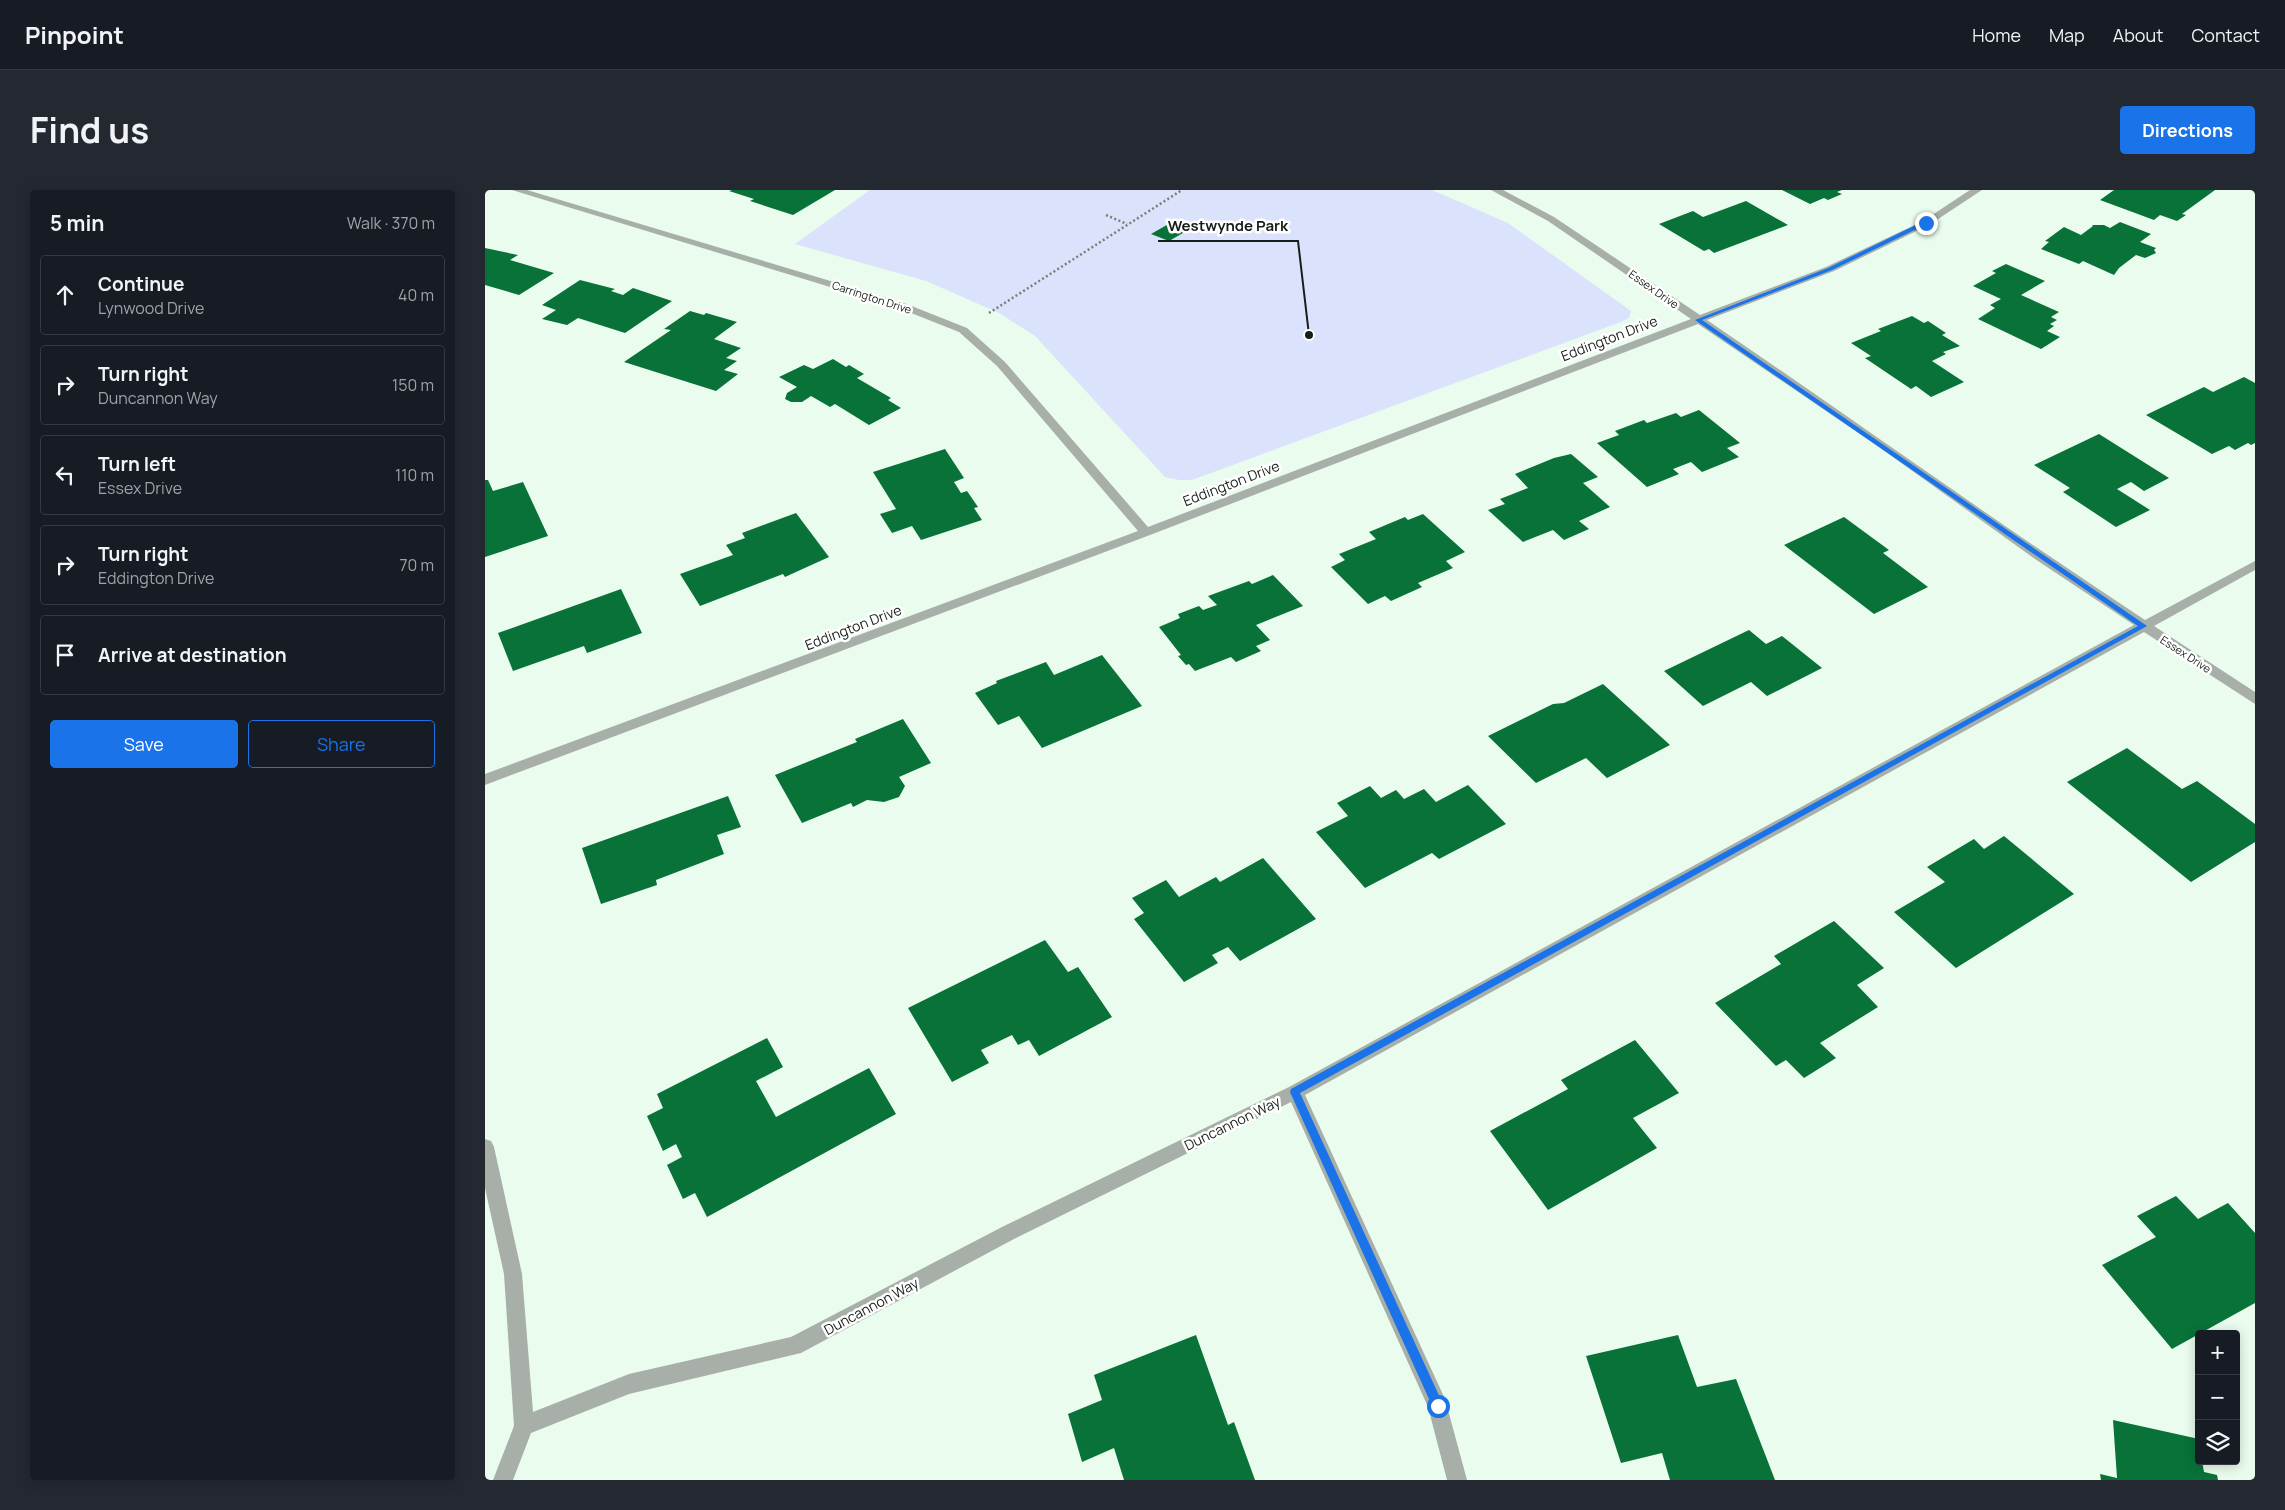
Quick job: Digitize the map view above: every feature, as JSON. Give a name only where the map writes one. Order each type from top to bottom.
[{"type":"street","name":"Carrington Drive","points":[[517,190],[900,304],[963,330],[1001,364],[1146,532]]},
{"type":"street","name":"Essex Drive","points":[[1496,190],[1551,219],[2143,626],[2255,699]]},
{"type":"street","name":"Eddington Drive","points":[[485,780],[1146,532],[1830,269],[1926,223],[1977,190]]},
{"type":"street","name":"Duncannon Way","points":[[523,1426],[629,1384],[794,1346],[1008,1233],[1295,1092],[2255,565]]},
{"type":"street","points":[[1295,1092],[1438,1406],[1457,1480]]},
{"type":"street","points":[[485,1147],[513,1274],[523,1426],[503,1480]]},
{"type":"path","points":[[963,330],[1182,190]]},
{"type":"path","points":[[1106,215],[1128,224]]},
{"type":"shaded area","points":[[870,190],[1432,190],[1508,223],[1631,311],[1629,318],[1621,322],[1192,480],[1179,480],[1165,477],[1035,336],[999,313],[926,281],[795,244]]},
{"type":"building","points":[[835,190],[793,215],[750,201],[754,199],[729,191]]},
{"type":"building","points":[[1782,190],[1842,190],[1837,192],[1842,194],[1828,200],[1824,198],[1810,204]]},
{"type":"building","points":[[2114,190],[2215,190],[2182,214],[2186,215],[2177,221],[2160,215],[2154,220],[2100,200]]},
{"type":"building","points":[[1746,201],[1788,225],[1714,253],[1709,249],[1704,251],[1659,224],[1693,211],[1703,217]]},
{"type":"building","points":[[1172,222],[1190,229],[1169,241],[1151,234]]},
{"type":"building","points":[[2120,222],[2151,234],[2140,242],[2156,248],[2154,250],[2156,253],[2145,258],[2136,255],[2119,268],[2114,275],[2083,261],[2079,264],[2041,249],[2049,242],[2045,241],[2064,227],[2081,235],[2092,225],[2104,225],[2110,228]]},
{"type":"building","points":[[485,248],[518,255],[510,260],[554,273],[519,295],[485,285]]},
{"type":"building","points":[[2006,264],[2045,281],[2021,295],[2059,312],[2051,317],[2057,320],[2050,324],[2054,326],[2047,331],[2060,337],[2041,349],[1978,319],[1995,308],[1990,305],[2001,299],[1973,286],[1996,273],[1992,271]]},
{"type":"building","points":[[580,280],[615,289],[611,291],[623,295],[633,288],[672,301],[625,333],[578,318],[567,325],[542,319],[556,310],[542,305]]},
{"type":"building","points":[[690,311],[704,315],[706,313],[737,322],[714,339],[741,348],[726,358],[737,361],[724,370],[738,374],[716,391],[624,362],[671,330],[664,329]]},
{"type":"building","points":[[1912,316],[1924,323],[1928,321],[1946,333],[1942,335],[1960,346],[1943,352],[1946,354],[1932,361],[1964,382],[1931,397],[1916,386],[1911,389],[1865,358],[1871,356],[1851,343],[1881,331],[1878,329]]},
{"type":"building","points":[[833,359],[846,367],[849,365],[864,374],[857,378],[891,398],[888,400],[901,408],[869,425],[835,404],[830,407],[811,396],[802,402],[791,402],[785,399],[787,393],[797,387],[779,377],[804,365],[813,369]]},
{"type":"building","points":[[2244,377],[2255,383],[2255,443],[2251,445],[2248,443],[2235,450],[2229,446],[2212,454],[2146,415],[2204,387],[2213,392]]},
{"type":"building","points":[[1699,410],[1740,443],[1727,448],[1739,457],[1702,472],[1691,462],[1673,469],[1679,474],[1647,487],[1597,443],[1619,435],[1615,431],[1644,420],[1647,423],[1676,413],[1681,417]]},
{"type":"building","points":[[2099,434],[2169,478],[2144,491],[2131,482],[2117,489],[2150,510],[2116,527],[2063,492],[2070,488],[2034,465]]},
{"type":"building","points":[[945,449],[964,478],[954,482],[961,493],[967,491],[978,507],[974,508],[982,520],[921,540],[912,526],[892,533],[880,514],[896,509],[873,472]]},
{"type":"building","points":[[1571,454],[1598,477],[1583,483],[1610,507],[1579,521],[1589,529],[1564,540],[1553,530],[1523,542],[1488,510],[1505,504],[1500,499],[1528,488],[1515,474],[1554,458]]},
{"type":"building","points":[[485,480],[488,480],[493,491],[523,482],[548,536],[485,557]]},
{"type":"building","points":[[796,513],[829,557],[785,577],[783,574],[700,606],[680,574],[733,555],[726,545],[745,538],[742,533]]},
{"type":"building","points":[[1423,514],[1465,552],[1446,561],[1453,568],[1418,583],[1422,587],[1391,601],[1385,596],[1368,604],[1331,567],[1345,560],[1339,554],[1376,539],[1369,532],[1405,517],[1408,520]]},
{"type":"building","points":[[1844,517],[1889,550],[1883,553],[1928,587],[1874,614],[1784,545]]},
{"type":"building","points":[[1273,575],[1303,606],[1256,625],[1270,640],[1256,646],[1261,651],[1236,662],[1231,657],[1195,671],[1178,656],[1181,655],[1159,627],[1180,618],[1178,614],[1199,606],[1203,610],[1217,605],[1208,596],[1249,581],[1252,584]]},
{"type":"building","points":[[621,589],[642,633],[587,653],[584,646],[513,671],[498,633]]},
{"type":"building","points":[[1749,630],[1766,644],[1782,636],[1822,668],[1767,696],[1751,682],[1703,706],[1664,671]]},
{"type":"building","points":[[1102,655],[1142,706],[1042,748],[1019,716],[998,725],[975,693],[997,683],[996,681],[1046,662],[1054,675]]},
{"type":"building","points":[[1603,684],[1670,745],[1607,778],[1586,758],[1536,783],[1488,736],[1553,704],[1564,703]]},
{"type":"building","points":[[903,719],[931,763],[899,777],[905,786],[899,797],[884,802],[867,800],[853,807],[851,803],[802,823],[775,775],[857,742],[855,739]]},
{"type":"building","points":[[2127,748],[2182,789],[2197,781],[2255,824],[2255,842],[2191,882],[2067,782]]},
{"type":"building","points":[[1468,785],[1506,824],[1439,859],[1432,853],[1365,888],[1316,832],[1348,816],[1337,803],[1370,786],[1381,798],[1396,790],[1404,799],[1424,789],[1436,802]]},
{"type":"building","points":[[728,796],[741,827],[717,835],[724,854],[656,880],[657,885],[601,904],[582,848]]},
{"type":"building","points":[[2004,836],[2074,894],[1956,968],[1894,912],[1945,882],[1927,867],[1974,839],[1984,849]]},
{"type":"building","points":[[1263,858],[1316,919],[1240,961],[1228,947],[1212,955],[1218,963],[1184,982],[1134,919],[1144,913],[1132,898],[1166,880],[1179,897],[1216,877],[1220,882]]},
{"type":"building","points":[[1834,921],[1884,968],[1857,985],[1878,1007],[1820,1043],[1836,1058],[1804,1078],[1786,1060],[1776,1066],[1715,1003],[1781,964],[1774,956]]},
{"type":"building","points":[[1045,940],[1068,972],[1078,967],[1112,1017],[1039,1056],[1029,1040],[1018,1045],[1012,1035],[981,1050],[989,1063],[952,1082],[908,1008]]},
{"type":"building","points":[[767,1038],[783,1067],[756,1081],[776,1117],[869,1068],[896,1114],[707,1217],[695,1193],[683,1199],[667,1165],[682,1157],[676,1144],[663,1151],[647,1116],[663,1108],[657,1094]]},
{"type":"building","points":[[1635,1040],[1679,1093],[1633,1118],[1657,1148],[1548,1210],[1490,1131],[1568,1089],[1561,1080]]},
{"type":"building","points":[[2176,1196],[2198,1219],[2228,1203],[2255,1233],[2255,1303],[2206,1330],[2195,1330],[2195,1336],[2172,1349],[2102,1265],[2156,1237],[2137,1216]]},
{"type":"building","points":[[1196,1335],[1228,1425],[1234,1422],[1255,1480],[1124,1480],[1114,1448],[1082,1462],[1068,1414],[1102,1400],[1094,1375]]},
{"type":"building","points":[[1678,1335],[1697,1387],[1736,1379],[1775,1480],[1670,1480],[1662,1453],[1621,1463],[1586,1356]]},
{"type":"building","points":[[2113,1420],[2195,1438],[2195,1465],[2203,1465],[2204,1472],[2217,1475],[2218,1480],[2101,1480],[2100,1474],[2117,1478]]},
{"type":"place","name":"Westwynde Park","points":[[1309,335]]},
{"type":"route","points":[[1438,1406],[1295,1092],[2143,626],[2041,558],[1883,445],[1698,320],[1830,269],[1926,223]]}]
